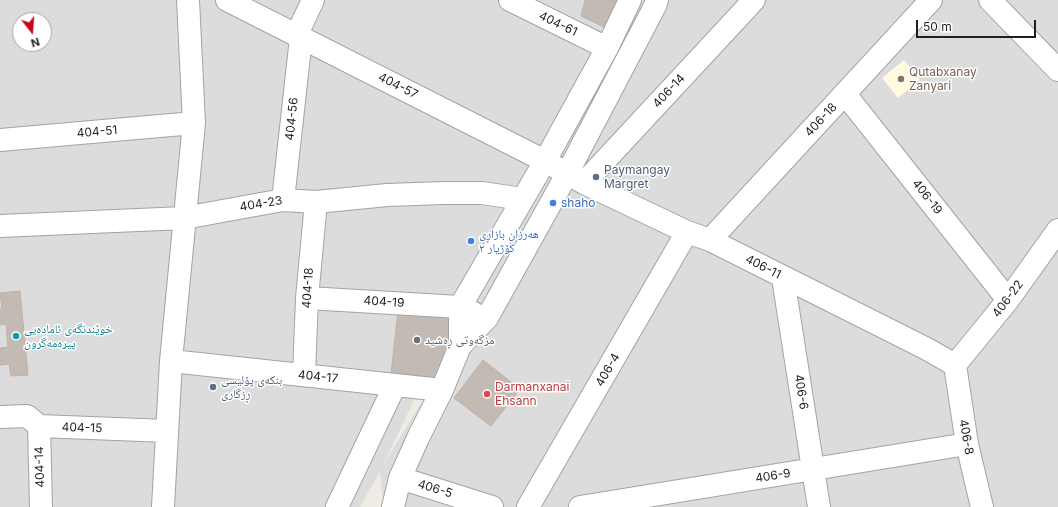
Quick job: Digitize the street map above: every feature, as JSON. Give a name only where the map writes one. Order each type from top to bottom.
[{"type":"street","points":[[163,507],[171,361],[194,123],[188,0]]},
{"type":"street","name":"404-57","points":[[227,0],[545,161],[575,178]]},
{"type":"street","name":"404-56","points":[[283,200],[299,36],[313,0]]},
{"type":"street","name":"404-61","points":[[510,0],[607,48]]},
{"type":"street","points":[[460,346],[460,307],[545,161],[607,48],[630,0]]},
{"type":"street","points":[[393,507],[400,478],[442,390],[460,346],[487,318],[575,178],[657,0]]},
{"type":"street","name":"406-14","points":[[575,178],[754,0]]},
{"type":"street","points":[[990,0],[1058,70]]},
{"type":"street","name":"406-18","points":[[710,240],[845,94],[921,4]]},
{"type":"street","name":"406-19","points":[[845,94],[1008,300]]},
{"type":"street","name":"404-51","points":[[0,140],[194,123]]},
{"type":"street","name":"406-11","points":[[575,178],[687,232],[710,240],[928,349],[955,365]]},
{"type":"street","name":"404-23","points":[[0,226],[184,218],[283,200],[316,202],[386,195],[444,193],[482,193],[522,199]]},
{"type":"street","name":"404-18","points":[[304,375],[307,298],[316,202]]},
{"type":"street","name":"406-22","points":[[955,365],[1008,300],[1058,230]]},
{"type":"street","name":"406-4","points":[[528,507],[687,232]]},
{"type":"street","name":"406-6","points":[[784,278],[819,507]]},
{"type":"street","name":"404-19","points":[[307,298],[460,307],[487,318]]},
{"type":"street","name":"404-17","points":[[171,361],[442,390]]},
{"type":"street","name":"406-8","points":[[955,365],[967,444],[982,507]]},
{"type":"street","points":[[337,507],[395,385]]},
{"type":"street","name":"404-15","points":[[0,417],[27,416],[39,426],[167,431]]},
{"type":"street","name":"404-14","points":[[39,426],[41,507]]},
{"type":"street","name":"406-9","points":[[580,507],[967,444]]},
{"type":"street","name":"406-5","points":[[400,478],[492,507]]},
{"type":"shaded area","points":[[0,0],[1058,0],[1058,507],[384,507],[380,471],[360,507],[0,507]],"holes":[[[450,356],[383,465],[419,390]]]},
{"type":"shaded area","name":"Qutabxanay Zanyari","points":[[904,60],[920,80],[898,98],[882,78]]},
{"type":"building","points":[[585,0],[617,0],[604,27],[581,16]]},
{"type":"building","name":"خوێندنگەی ئامادەیی پیرەمەگرون","points":[[20,291],[28,375],[11,376],[9,364],[0,365],[0,348],[8,347],[6,324],[0,325],[0,309],[2,309],[0,293]]},
{"type":"building","points":[[398,311],[454,317],[436,379],[391,374]]},
{"type":"building","name":"Darmanxanai Ehsann","points":[[483,360],[520,389],[491,426],[454,398]]},
{"type":"place","name":"Qutabxanay Zanyari","points":[[901,79]]},
{"type":"place","name":"Paymangay Margret","points":[[596,177]]},
{"type":"place","name":"shaho","points":[[553,203]]},
{"type":"place","name":"هەرزان بازاڕی کۆژیار ٢","points":[[471,241]]},
{"type":"place","name":"خوێندنگەی ئامادەیی پیرەمەگرون","points":[[16,336]]},
{"type":"place","name":"مزگەوتی ڕەشید","points":[[417,340]]},
{"type":"place","name":"بنکەی پۆلیسی ڕزگاری","points":[[213,387]]},
{"type":"place","name":"Darmanxanai Ehsann","points":[[487,394]]}]
